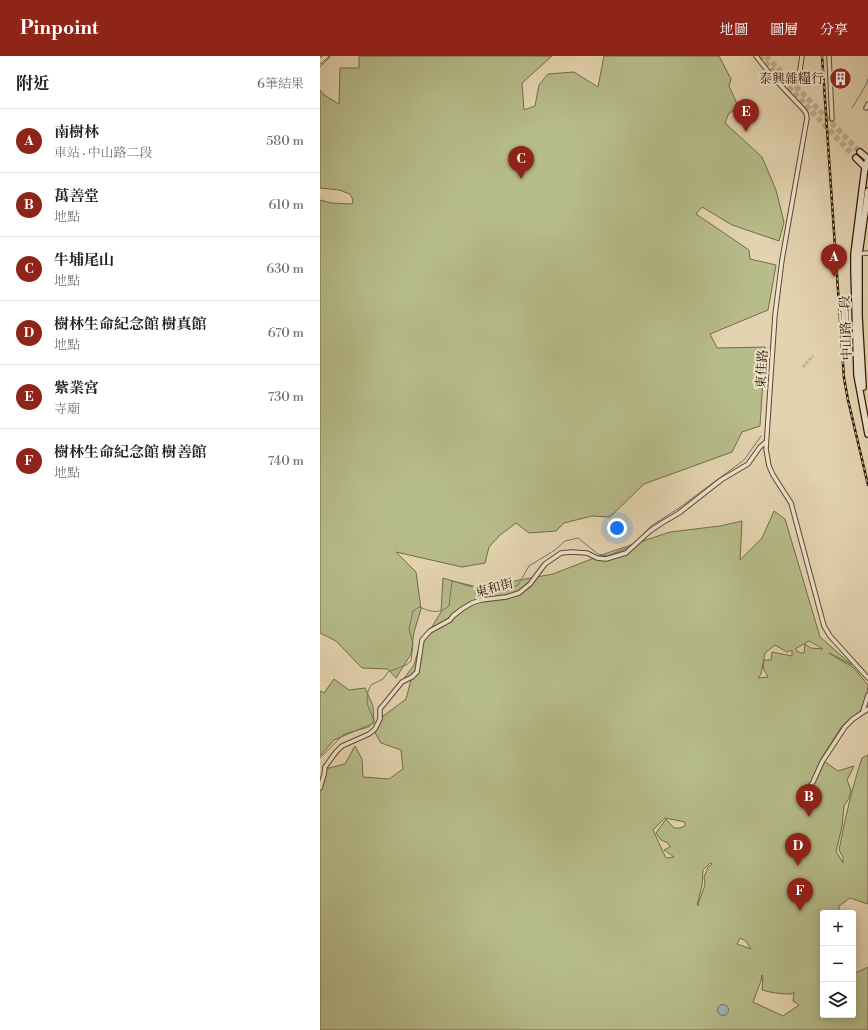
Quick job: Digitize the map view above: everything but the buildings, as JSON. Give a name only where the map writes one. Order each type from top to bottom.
[{"type":"main road","points":[[860,152],[868,160]]},
{"type":"main road","points":[[856,158],[866,167]]},
{"type":"main road","name":"中山路二段","points":[[868,160],[857,254],[861,369],[868,434]]},
{"type":"main road","name":"中山路二段","points":[[857,254],[868,191]]},
{"type":"street","points":[[320,61],[326,56]]},
{"type":"street","name":"東佳路","points":[[756,56],[770,74],[806,112],[807,118],[782,260],[775,315],[766,442],[769,466],[791,503],[824,626],[830,636],[868,678]]},
{"type":"street","points":[[800,77],[802,56]]},
{"type":"street","points":[[829,56],[832,119]]},
{"type":"street","points":[[866,108],[868,104]]},
{"type":"street","points":[[857,254],[868,253]]},
{"type":"street","name":"東和街","points":[[320,788],[325,767],[336,752],[345,744],[369,734],[380,719],[380,709],[402,682],[412,677],[417,672],[422,640],[430,631],[450,620],[462,609],[472,603],[481,600],[506,597],[519,593],[530,584],[545,564],[561,553],[587,553],[597,558],[606,559],[626,553],[662,522],[680,513],[721,480],[748,464],[766,442]]},
{"type":"street","points":[[863,712],[868,695]]},
{"type":"street","points":[[809,787],[813,782],[822,762],[845,727],[868,709]]},
{"type":"green space","points":[[359,56],[552,56],[522,83],[524,110],[535,106],[539,85],[548,74],[574,72],[598,87],[604,56],[719,56],[731,79],[729,86],[739,108],[729,113],[725,123],[762,157],[776,190],[784,222],[779,241],[732,225],[702,207],[696,214],[749,250],[750,259],[776,265],[768,310],[710,334],[717,348],[765,347],[760,426],[742,432],[732,452],[644,484],[610,517],[592,516],[564,523],[556,531],[529,533],[516,523],[500,535],[489,547],[485,563],[462,567],[396,552],[416,572],[421,609],[414,632],[411,654],[396,678],[388,669],[362,668],[336,641],[320,633],[320,200],[331,203],[352,204],[353,200],[350,194],[339,190],[320,188],[320,90],[324,95],[339,104],[340,68],[359,68]]},
{"type":"green space","points":[[774,511],[785,519],[820,637],[852,665],[829,653],[854,668],[868,685],[867,694],[861,710],[842,726],[821,759],[838,771],[854,766],[847,780],[851,790],[849,798],[844,806],[842,827],[836,851],[843,863],[843,857],[839,850],[846,815],[862,758],[868,755],[868,904],[850,898],[839,906],[839,910],[820,910],[820,1018],[856,1018],[856,973],[868,967],[868,1030],[320,1030],[320,779],[325,769],[345,764],[355,746],[362,759],[363,777],[389,779],[403,769],[401,750],[381,743],[374,731],[382,717],[406,699],[411,680],[406,680],[392,697],[414,665],[421,641],[441,612],[443,578],[476,588],[553,574],[607,553],[670,532],[720,526],[742,521],[740,560],[762,538]],"holes":[[[809,641],[823,649],[811,648],[805,644],[804,653],[800,653],[795,649]],[[775,645],[787,652],[792,650],[792,656],[772,652],[771,660],[764,660],[763,668],[768,677],[758,678],[761,674],[765,653]],[[665,818],[685,822],[685,826],[674,828],[666,819],[656,833],[661,840],[668,843],[670,847],[664,850],[674,857],[666,858],[653,830]],[[710,863],[712,864],[708,867],[704,877],[705,885],[698,904],[699,905],[697,905],[702,886],[703,870]],[[740,938],[746,941],[751,949],[737,944]],[[762,975],[762,990],[784,994],[792,994],[794,992],[793,1001],[799,1005],[783,1016],[753,1002]]]},
{"type":"green space","points":[[334,679],[349,690],[365,688],[373,706],[374,723],[334,740],[320,756],[320,691],[324,693]]},
{"type":"water","points":[[723,1004],[727,1006],[729,1010],[727,1014],[723,1016],[719,1014],[717,1010],[719,1006]]},
{"type":"waterway","points":[[320,67],[331,56]]},
{"type":"waterway","points":[[852,108],[868,79]]},
{"type":"waterway","points":[[637,541],[651,526],[679,508],[744,460],[761,436]]},
{"type":"waterway","points":[[320,758],[344,734],[369,727],[374,721],[367,703],[368,691],[371,685],[383,679],[388,672],[406,665],[411,661],[413,644],[409,629],[413,611],[419,607],[430,611],[441,611],[449,606],[452,581],[499,592],[518,585],[529,566],[555,550],[565,541],[578,538],[598,554],[607,556],[630,547]]},
{"type":"tunnel","points":[[759,56],[856,158]]},
{"type":"tunnel","points":[[766,56],[860,152]]},
{"type":"tunnel","points":[[803,367],[813,356]]},
{"type":"railway","points":[[822,56],[844,378],[868,485]]},
{"type":"place","name":"泰興雜糧行","points":[[840,78]]},
{"type":"place","name":"紫業宮","points":[[746,132]]},
{"type":"place","name":"牛埔尾山","points":[[521,179]]},
{"type":"place","name":"南樹林","points":[[834,277]]},
{"type":"place","name":"萬善堂","points":[[809,817]]},
{"type":"place","name":"樹林生命紀念館 樹真館","points":[[798,866]]},
{"type":"place","name":"樹林生命紀念館 樹善館","points":[[800,911]]}]
